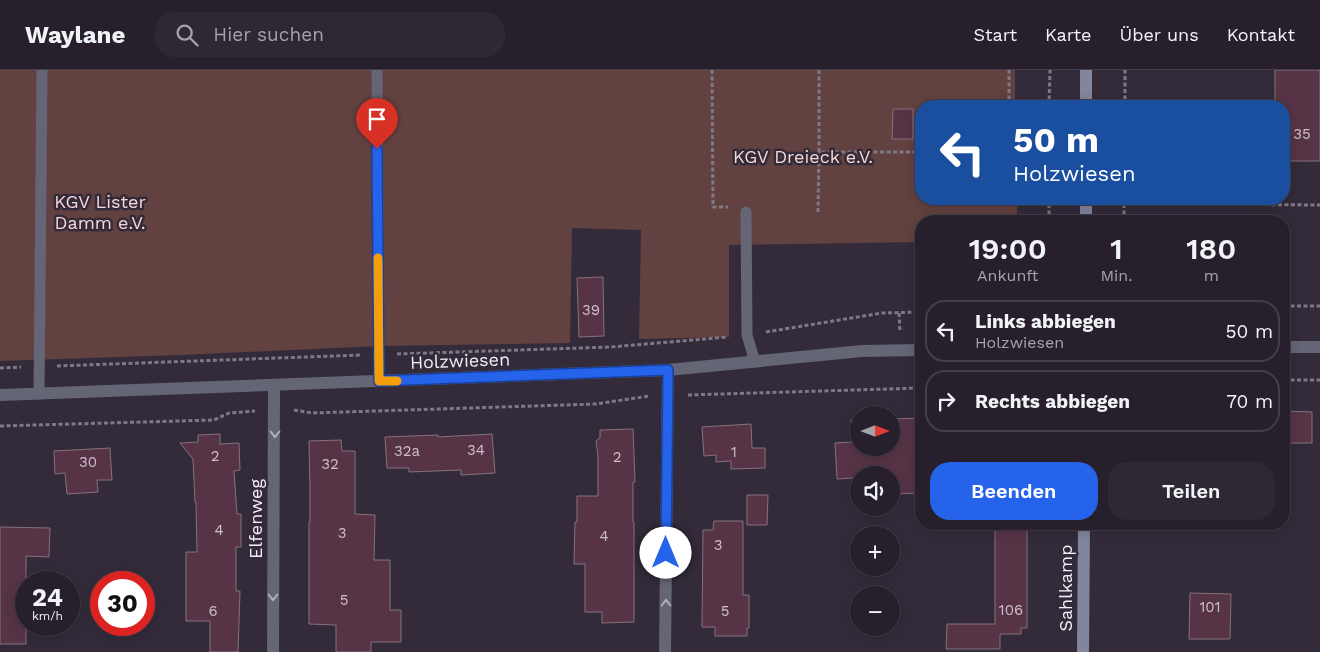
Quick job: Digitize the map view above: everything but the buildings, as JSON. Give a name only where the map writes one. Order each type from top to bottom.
[{"type":"street","points":[[1086,70],[1086,100]]},
{"type":"street","points":[[1290,347],[1320,347]]},
{"type":"street","name":"Holzwiesen","points":[[0,395],[668,370],[862,352],[915,350]]},
{"type":"street","points":[[665,652],[668,370]]},
{"type":"street","name":"Elfenweg","points":[[273,652],[274,386]]},
{"type":"street","name":"Sahlkamp","points":[[1083,652],[1084,530]]},
{"type":"lane","points":[[39,394],[42,70]]},
{"type":"lane","points":[[377,70],[379,381]]},
{"type":"lane","points":[[746,212],[746,335],[755,362]]},
{"type":"path","points":[[712,70],[713,207],[732,207],[746,212]]},
{"type":"path","points":[[818,212],[820,70]]},
{"type":"path","points":[[1009,70],[1009,100]]},
{"type":"path","points":[[1049,100],[1050,70]]},
{"type":"path","points":[[1125,70],[1125,100]]},
{"type":"path","points":[[819,152],[915,152]]},
{"type":"path","points":[[1290,205],[1320,205]]},
{"type":"path","points":[[1290,306],[1320,306]]},
{"type":"path","points":[[0,368],[611,347],[746,335],[882,313],[915,312]]},
{"type":"path","points":[[1290,380],[1320,380]]},
{"type":"path","points":[[0,426],[214,420],[229,413],[275,410],[312,413],[596,404],[651,395],[915,388]]},
{"type":"green space","points":[[0,70],[1015,70],[1015,100],[915,100],[915,205],[1017,205],[1017,215],[915,215],[915,242],[729,245],[729,337],[639,339],[641,230],[572,228],[570,343],[379,346],[0,361]]},
{"type":"slow traffic","points":[[378,258],[379,381],[397,381]]},
{"type":"route","points":[[377,149],[379,381],[668,370],[666,553]]},
{"type":"park label","name":"KGV Dreieck e.V.","points":[[803,157]]},
{"type":"park label","name":"KGV Lister Damm e.V.","points":[[100,212]]}]
